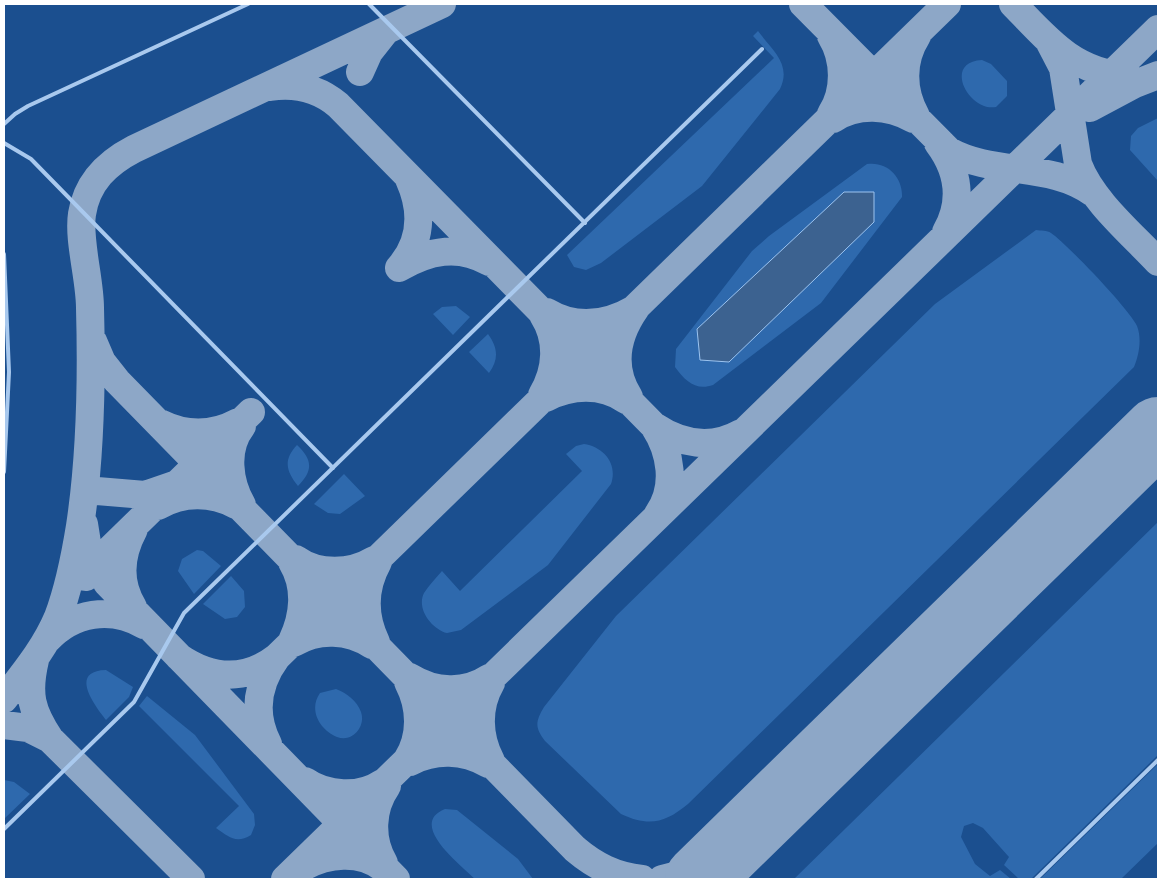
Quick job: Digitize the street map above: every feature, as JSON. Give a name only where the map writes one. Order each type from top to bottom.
[{"type":"lane","points":[[4,124],[28,106],[248,4]]},
{"type":"lane","points":[[369,4],[585,222]]},
{"type":"lane","points":[[4,829],[134,702],[184,614],[762,49]]},
{"type":"lane","points":[[4,143],[31,160],[333,468]]},
{"type":"lane","points":[[4,254],[9,372],[4,472]]},
{"type":"lane","points":[[1036,879],[1158,760]]},
{"type":"shaded area","points":[[758,31],[779,58],[782,65],[784,72],[780,89],[702,186],[601,263],[586,270],[574,267],[567,255],[774,58],[753,36]]},
{"type":"shaded area","points":[[982,60],[991,64],[1007,81],[1007,96],[996,107],[986,106],[977,102],[969,95],[964,86],[962,77],[964,69],[970,63]]},
{"type":"shaded area","points":[[1158,118],[1158,181],[1130,150],[1131,136],[1138,128]]},
{"type":"shaded area","points":[[867,164],[881,165],[892,172],[900,183],[902,197],[821,303],[713,385],[701,387],[691,384],[675,367],[676,349],[752,251],[769,236]]},
{"type":"shaded area","points":[[844,192],[874,192],[874,222],[729,362],[700,360],[697,329]]},
{"type":"shaded area","points":[[1036,230],[1049,232],[1059,239],[1097,277],[1132,318],[1137,326],[1140,342],[1134,367],[688,804],[672,815],[656,821],[640,821],[621,814],[545,741],[537,725],[544,707],[616,616],[935,304]]},
{"type":"shaded area","points":[[456,306],[470,317],[453,335],[433,314],[442,307]]},
{"type":"shaded area","points":[[488,334],[494,344],[496,353],[496,358],[489,373],[469,352]]},
{"type":"shaded area","points":[[584,444],[598,449],[608,458],[613,470],[611,484],[548,565],[461,630],[447,633],[431,623],[422,605],[424,593],[430,584],[442,571],[460,591],[582,471],[566,454],[576,446]]},
{"type":"shaded area","points":[[297,445],[306,456],[309,466],[303,481],[298,486],[288,466],[290,456]]},
{"type":"shaded area","points":[[344,474],[365,496],[340,514],[328,513],[314,504]]},
{"type":"shaded area","points":[[1158,522],[1158,755],[1031,879],[1019,879],[1004,865],[1009,857],[983,828],[973,823],[964,826],[961,837],[975,864],[990,876],[1000,870],[1011,879],[794,879]]},
{"type":"shaded area","points":[[197,550],[203,551],[221,566],[194,594],[178,571],[182,559]]},
{"type":"shaded area","points":[[231,576],[244,591],[245,607],[237,617],[225,619],[203,604]]},
{"type":"shaded area","points":[[106,670],[133,687],[129,697],[106,720],[91,698],[86,683],[88,676],[95,672]]},
{"type":"shaded area","points":[[336,689],[351,698],[361,712],[362,723],[360,728],[348,738],[337,737],[325,730],[316,713],[315,706],[320,693]]},
{"type":"shaded area","points":[[147,696],[195,735],[254,814],[255,825],[251,835],[246,838],[237,839],[229,837],[216,828],[239,806],[139,706]]},
{"type":"shaded area","points":[[1158,764],[1158,843],[1121,879],[1040,879]]},
{"type":"shaded area","points":[[4,780],[14,782],[30,794],[4,819]]},
{"type":"shaded area","points":[[445,809],[457,810],[518,859],[533,879],[475,879],[449,855],[434,834],[432,824],[435,816]]},
{"type":"taxiway","points":[[4,699],[40,650],[53,628],[62,606],[78,538],[89,444],[91,390],[89,297],[81,224],[88,192],[107,167],[124,154],[442,4]]},
{"type":"taxiway","points":[[803,4],[949,151],[966,159],[985,164],[1059,177],[1077,183],[1093,193]]},
{"type":"taxiway","points":[[179,657],[203,670],[228,675],[253,671],[277,657],[947,4]]},
{"type":"taxiway","points":[[1013,4],[1062,52],[1076,61],[1107,73],[1126,76]]},
{"type":"taxiway","points":[[285,879],[1158,29]]},
{"type":"taxiway","points":[[360,72],[369,52],[384,33]]},
{"type":"taxiway","points":[[831,36],[839,55],[842,75],[839,95],[831,114]]},
{"type":"taxiway","points":[[916,116],[908,96],[905,76],[908,56],[917,36]]},
{"type":"taxiway","points":[[1049,41],[1063,68],[1078,164],[1084,178],[1102,204],[1158,262]]},
{"type":"taxiway","points":[[1090,108],[1135,84],[1158,75]]},
{"type":"taxiway","points":[[270,87],[289,86],[315,91],[338,105],[654,426],[660,436],[670,470],[668,493],[658,514]]},
{"type":"taxiway","points":[[833,119],[852,110],[863,108],[894,111],[913,119]]},
{"type":"taxiway","points":[[938,143],[950,165],[956,187],[955,209],[946,232]]},
{"type":"taxiway","points":[[399,268],[407,258],[412,247],[418,225],[417,202],[409,179]]},
{"type":"taxiway","points":[[399,268],[421,257],[443,252],[466,253],[489,262]]},
{"type":"taxiway","points":[[547,312],[569,321],[592,323],[614,318],[636,308],[624,329],[618,351],[619,374],[629,397]]},
{"type":"taxiway","points":[[542,395],[551,375],[554,355],[552,335],[543,315]]},
{"type":"taxiway","points":[[93,341],[102,362],[117,381],[575,849],[590,860],[614,873],[642,879]]},
{"type":"taxiway","points":[[546,398],[565,390],[596,388],[617,394],[626,400]]},
{"type":"taxiway","points":[[86,577],[95,564],[251,412]]},
{"type":"taxiway","points":[[160,423],[180,430],[199,433],[218,430],[238,422]]},
{"type":"taxiway","points":[[242,426],[236,435],[230,466],[234,486],[242,505]]},
{"type":"taxiway","points":[[654,426],[675,437],[696,443],[719,442],[741,433]]},
{"type":"taxiway","points":[[85,490],[145,495],[174,485]]},
{"type":"taxiway","points":[[158,506],[177,498],[197,495],[217,498],[236,505]]},
{"type":"taxiway","points":[[84,524],[87,543],[107,583],[396,879]]},
{"type":"taxiway","points":[[133,607],[124,588],[122,568],[126,548],[134,529]]},
{"type":"taxiway","points":[[296,559],[314,568],[335,571],[355,568],[374,560]]},
{"type":"taxiway","points":[[292,562],[300,581],[302,602],[299,622],[292,641]]},
{"type":"taxiway","points":[[376,642],[369,622],[366,602],[367,592],[378,562]]},
{"type":"taxiway","points":[[47,640],[68,623],[93,615],[119,615],[144,625]]},
{"type":"taxiway","points":[[294,643],[313,635],[333,633],[353,636],[372,645]]},
{"type":"taxiway","points":[[268,744],[260,721],[259,699],[265,678],[277,657]]},
{"type":"taxiway","points":[[35,660],[31,683],[32,701],[50,739],[191,879]]},
{"type":"taxiway","points":[[410,677],[429,686],[449,689],[470,687],[489,678]]},
{"type":"taxiway","points":[[407,760],[415,741],[418,721],[415,701],[408,682]]},
{"type":"taxiway","points":[[491,683],[483,702],[481,722],[484,742],[491,761]]},
{"type":"taxiway","points":[[4,725],[28,728],[50,739]]},
{"type":"taxiway","points":[[410,762],[429,755],[449,753],[469,756],[488,764]]},
{"type":"taxiway","points":[[305,781],[323,790],[343,793],[364,791],[382,783]]},
{"type":"taxiway","points":[[384,863],[376,844],[374,824],[378,804],[387,786]]},
{"type":"taxiway","points":[[662,879],[697,870],[728,851]]},
{"type":"taxiway","points":[[303,867],[323,859],[354,856],[374,862],[383,868]]},
{"type":"runway","points":[[699,879],[1158,431]]}]
